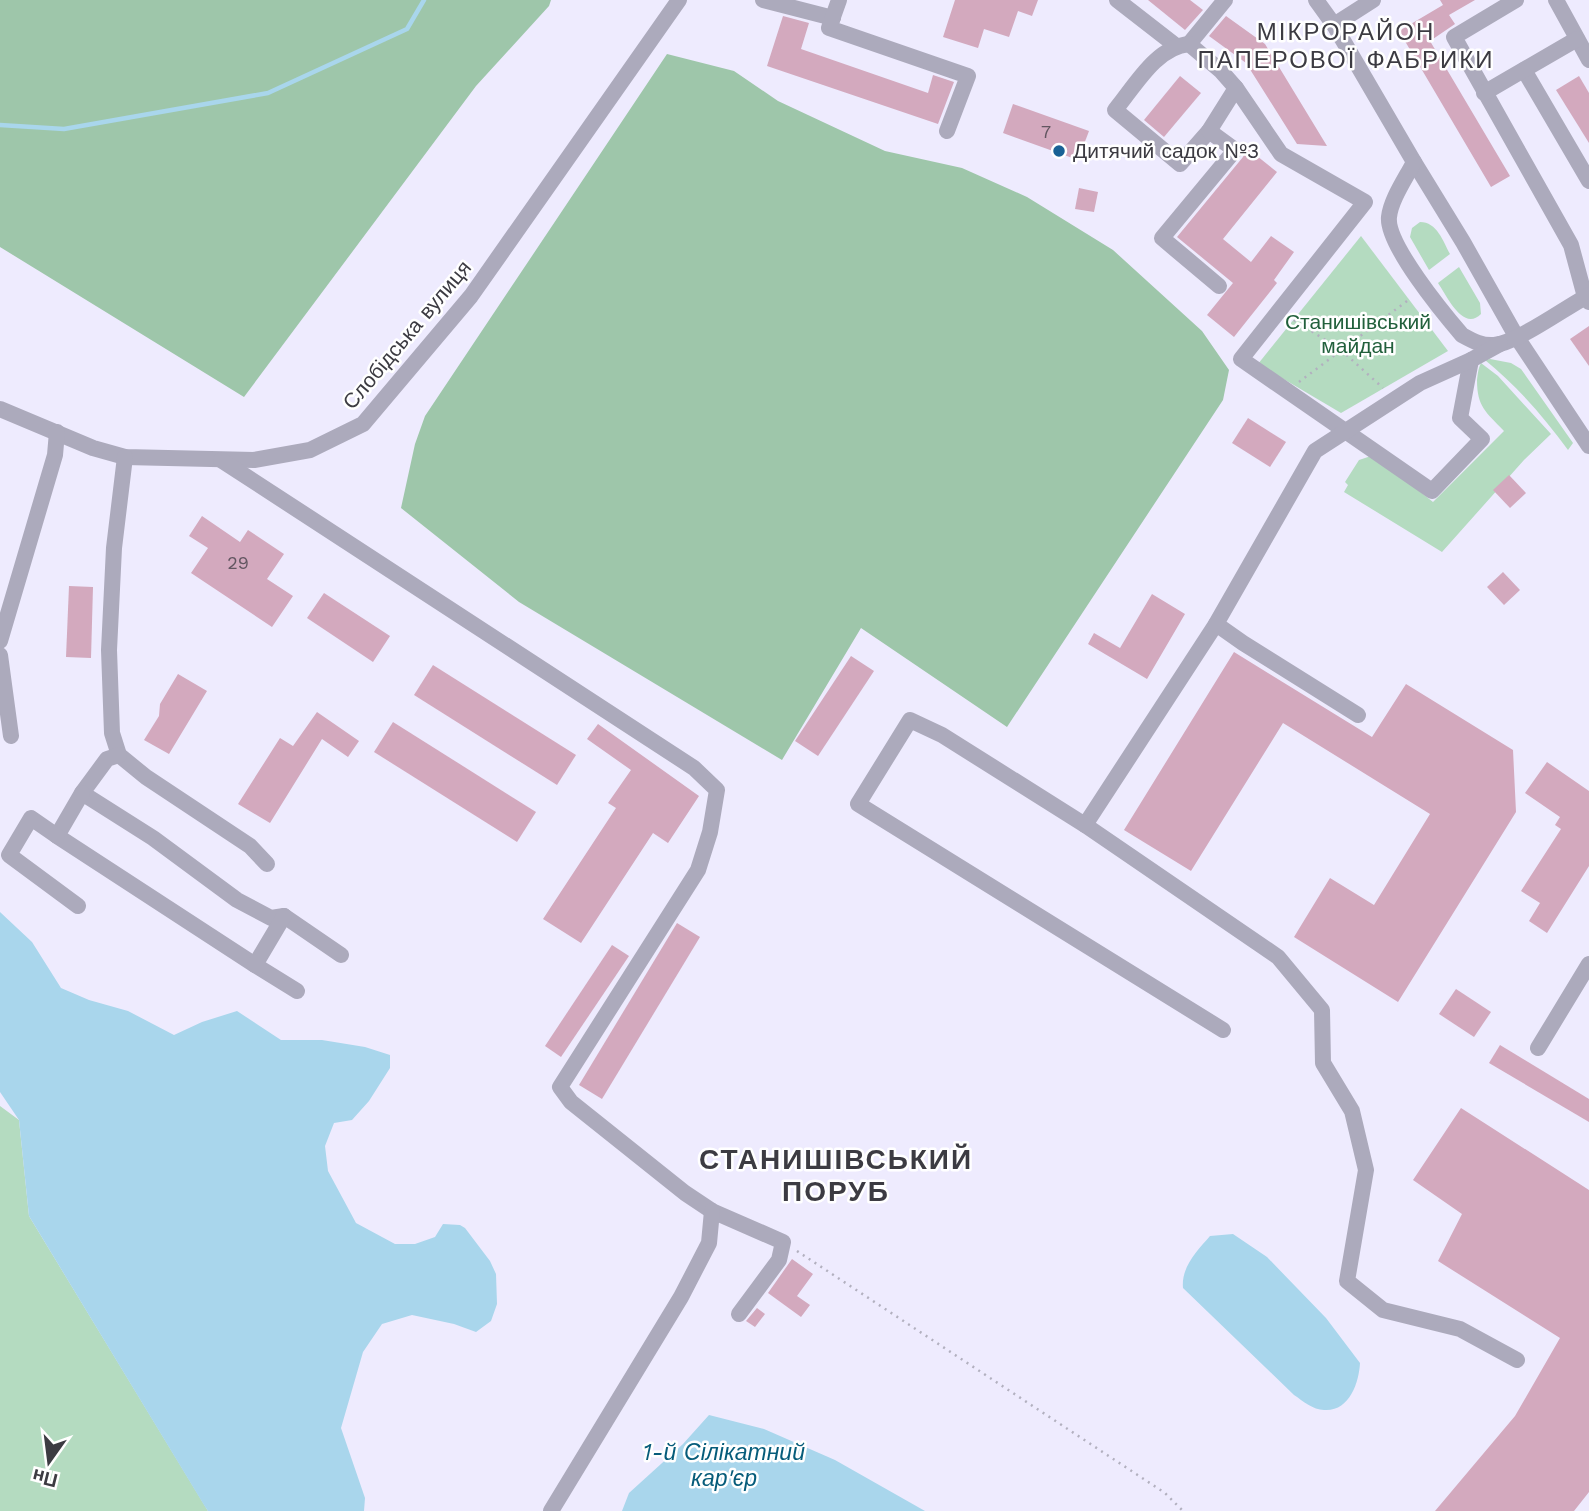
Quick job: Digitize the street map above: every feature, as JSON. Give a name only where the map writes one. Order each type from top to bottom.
[{"type":"street","name":"Слобідська вулиця","points":[[0,409],[93,448],[125,457],[254,460],[310,450],[363,424],[471,296],[679,0]]},
{"type":"street","points":[[763,0],[833,18]]},
{"type":"street","points":[[839,0],[830,28],[968,76],[947,131]]},
{"type":"street","points":[[1117,0],[1222,71],[1281,154],[1389,218]]},
{"type":"street","points":[[1225,0],[1182,45],[1161,55],[1115,110],[1180,164],[1209,131],[1236,88]]},
{"type":"street","points":[[1316,0],[1334,24],[1516,336],[1586,442]]},
{"type":"street","points":[[1334,24],[1373,0]]},
{"type":"street","points":[[1085,825],[1216,624],[1315,451],[1420,383],[1471,360],[1588,298],[1571,244],[1454,37],[1516,0]]},
{"type":"street","points":[[1556,0],[1589,60]]},
{"type":"street","points":[[1484,93],[1577,39]]},
{"type":"street","points":[[1524,70],[1589,181]]},
{"type":"street","points":[[1209,131],[1235,150],[1162,238],[1219,286]]},
{"type":"street","points":[[1413,162],[1389,218],[1392,232],[1404,258],[1462,335],[1475,343],[1500,344]]},
{"type":"street","points":[[1365,202],[1241,359],[1432,491],[1482,439],[1460,418],[1471,360]]},
{"type":"street","points":[[0,641],[55,455],[57,432]]},
{"type":"street","points":[[125,457],[114,548],[109,650],[112,733],[119,755],[146,777],[250,846],[267,864]]},
{"type":"street","points":[[221,460],[694,768],[717,790],[710,832],[698,870],[560,1087],[571,1102],[685,1193],[712,1211],[783,1242],[779,1260],[739,1314]]},
{"type":"street","points":[[1216,624],[1358,715]]},
{"type":"street","points":[[0,654],[11,736]]},
{"type":"street","points":[[1223,1030],[858,804],[910,720],[942,735],[1085,825],[1278,957],[1322,1010],[1323,1063],[1352,1111],[1366,1170],[1348,1281],[1383,1310],[1460,1329],[1517,1360]]},
{"type":"street","points":[[57,836],[82,793],[107,759],[119,755]]},
{"type":"street","points":[[82,793],[153,838],[237,900],[271,918],[284,916],[341,955]]},
{"type":"street","points":[[78,906],[9,855],[31,818],[298,991]]},
{"type":"street","points":[[255,965],[284,916]]},
{"type":"street","points":[[1538,1048],[1589,964]]},
{"type":"street","points":[[551,1511],[681,1297],[709,1243],[712,1211]]},
{"type":"path","points":[[1287,390],[1425,287]]},
{"type":"path","points":[[1279,310],[1341,350],[1396,399]]},
{"type":"path","points":[[783,1242],[1165,1493],[1182,1511]]},
{"type":"green space","points":[[0,0],[551,0],[549,6],[476,86],[244,397],[0,247]]},
{"type":"green space","points":[[667,54],[734,71],[778,101],[885,151],[962,168],[1027,197],[1113,250],[1202,331],[1229,370],[1223,400],[1007,727],[861,628],[782,760],[519,602],[401,508],[415,444],[425,416]]},
{"type":"green space","points":[[1420,222],[1435,229],[1450,254],[1429,270],[1410,237],[1412,228]]},
{"type":"green space","name":"Станишівський майдан","points":[[1361,236],[1448,351],[1341,413],[1258,364]]},
{"type":"green space","points":[[1459,267],[1480,303],[1481,314],[1474,318],[1462,316],[1438,283]]},
{"type":"green space","points":[[1485,360],[1511,363],[1521,369],[1573,443],[1568,450],[1529,402]]},
{"type":"green space","points":[[1481,363],[1498,376],[1551,434],[1524,460],[1442,552],[1344,492],[1348,485],[1345,482],[1359,460],[1374,455],[1433,502],[1504,431],[1481,403],[1477,380]]},
{"type":"green space","points":[[0,1106],[19,1120],[29,1216],[208,1511],[0,1511]]},
{"type":"water","points":[[0,912],[32,942],[61,988],[89,1000],[128,1011],[174,1035],[202,1022],[237,1011],[281,1040],[322,1040],[365,1047],[390,1055],[390,1068],[369,1101],[352,1120],[334,1123],[325,1146],[328,1171],[356,1223],[395,1244],[415,1244],[435,1237],[443,1224],[465,1228],[490,1261],[496,1274],[497,1304],[491,1321],[476,1332],[412,1315],[382,1324],[363,1352],[341,1428],[365,1498],[364,1511],[208,1511],[204,1505],[29,1216],[19,1120],[0,1092]]},
{"type":"water","points":[[1233,1234],[1267,1257],[1326,1318],[1360,1363],[1355,1387],[1340,1406],[1320,1410],[1294,1395],[1183,1288],[1187,1266],[1210,1236]]},
{"type":"water","name":"1-й Сілікатний кар'єр","points":[[709,1415],[764,1429],[835,1460],[925,1511],[622,1511],[629,1493],[683,1444]]},
{"type":"building","points":[[955,0],[1038,0],[1032,16],[1018,11],[1009,37],[984,29],[978,48],[943,37]]},
{"type":"building","points":[[1148,0],[1190,0],[1203,10],[1185,30]]},
{"type":"building","points":[[1440,0],[1475,0],[1449,15],[1455,24],[1430,41],[1510,176],[1491,187],[1399,31],[1443,5]]},
{"type":"building","points":[[783,16],[809,23],[801,49],[928,93],[933,75],[954,82],[938,124],[767,66]]},
{"type":"building","points":[[1226,16],[1265,44],[1327,146],[1297,144],[1246,63],[1209,36]]},
{"type":"building","points":[[1180,76],[1201,93],[1164,137],[1144,120]]},
{"type":"building","points":[[1579,76],[1589,93],[1589,143],[1556,90]]},
{"type":"building","name":"Дитячий садок №3","points":[[1013,104],[1089,131],[1078,160],[1003,133]]},
{"type":"building","points":[[1247,148],[1277,172],[1223,239],[1251,262],[1271,236],[1294,252],[1274,280],[1277,283],[1234,337],[1207,315],[1233,283],[1177,237],[1243,157]]},
{"type":"building","points":[[1079,188],[1098,192],[1094,212],[1075,209]]},
{"type":"building","points":[[1589,326],[1589,366],[1570,339]]},
{"type":"building","points":[[1248,418],[1286,442],[1270,467],[1232,443]]},
{"type":"building","points":[[1509,475],[1526,493],[1510,508],[1493,490]]},
{"type":"building","points":[[202,516],[240,542],[248,530],[284,554],[267,579],[293,596],[272,627],[191,573],[208,548],[189,536]]},
{"type":"building","points":[[1503,572],[1520,590],[1504,605],[1487,587]]},
{"type":"building","points":[[69,586],[93,587],[91,658],[66,657]]},
{"type":"building","points":[[324,593],[390,636],[373,662],[307,618]]},
{"type":"building","points":[[1152,594],[1185,614],[1147,679],[1088,644],[1094,633],[1120,648]]},
{"type":"building","points":[[1234,652],[1372,737],[1406,684],[1513,750],[1516,812],[1398,1002],[1294,937],[1330,878],[1374,905],[1430,814],[1283,723],[1191,871],[1124,830]]},
{"type":"building","points":[[851,656],[874,671],[818,756],[795,741]]},
{"type":"building","points":[[433,665],[576,755],[557,785],[414,695]]},
{"type":"building","points":[[178,674],[207,691],[169,754],[144,740],[159,716],[160,704]]},
{"type":"building","points":[[317,712],[359,741],[348,757],[322,739],[270,823],[238,804],[280,738],[293,746]]},
{"type":"building","points":[[393,722],[536,812],[517,842],[374,752]]},
{"type":"building","points":[[598,724],[699,796],[668,843],[653,833],[581,943],[543,919],[616,808],[608,803],[631,770],[587,739]]},
{"type":"building","points":[[1547,762],[1589,791],[1589,866],[1547,933],[1529,921],[1540,903],[1521,891],[1561,829],[1555,825],[1560,817],[1525,793]]},
{"type":"building","points":[[677,923],[700,937],[602,1099],[579,1085]]},
{"type":"building","points":[[612,945],[629,956],[561,1057],[545,1046]]},
{"type":"building","points":[[1456,989],[1491,1012],[1474,1037],[1439,1014]]},
{"type":"building","points":[[1500,1045],[1589,1099],[1589,1122],[1489,1063]]},
{"type":"building","points":[[1461,1108],[1589,1190],[1589,1492],[1574,1511],[1435,1511],[1515,1416],[1560,1338],[1438,1261],[1462,1214],[1413,1180]]},
{"type":"building","points":[[792,1259],[813,1274],[797,1296],[810,1305],[801,1317],[768,1293]]},
{"type":"building","points":[[757,1308],[765,1314],[755,1327],[746,1321]]},
{"type":"waterway","points":[[0,125],[64,129],[268,93],[407,29],[424,0]]},
{"type":"place","name":"Дитячий садок №3","points":[[1059,151]]},
{"type":"district","name":"МІКРОРАЙОН ПАПЕРОВОЇ ФАБРИКИ","points":[[1346,46]]},
{"type":"district","name":"СТАНИШІВСЬКИЙ ПОРУБ","points":[[836,1175]]}]
